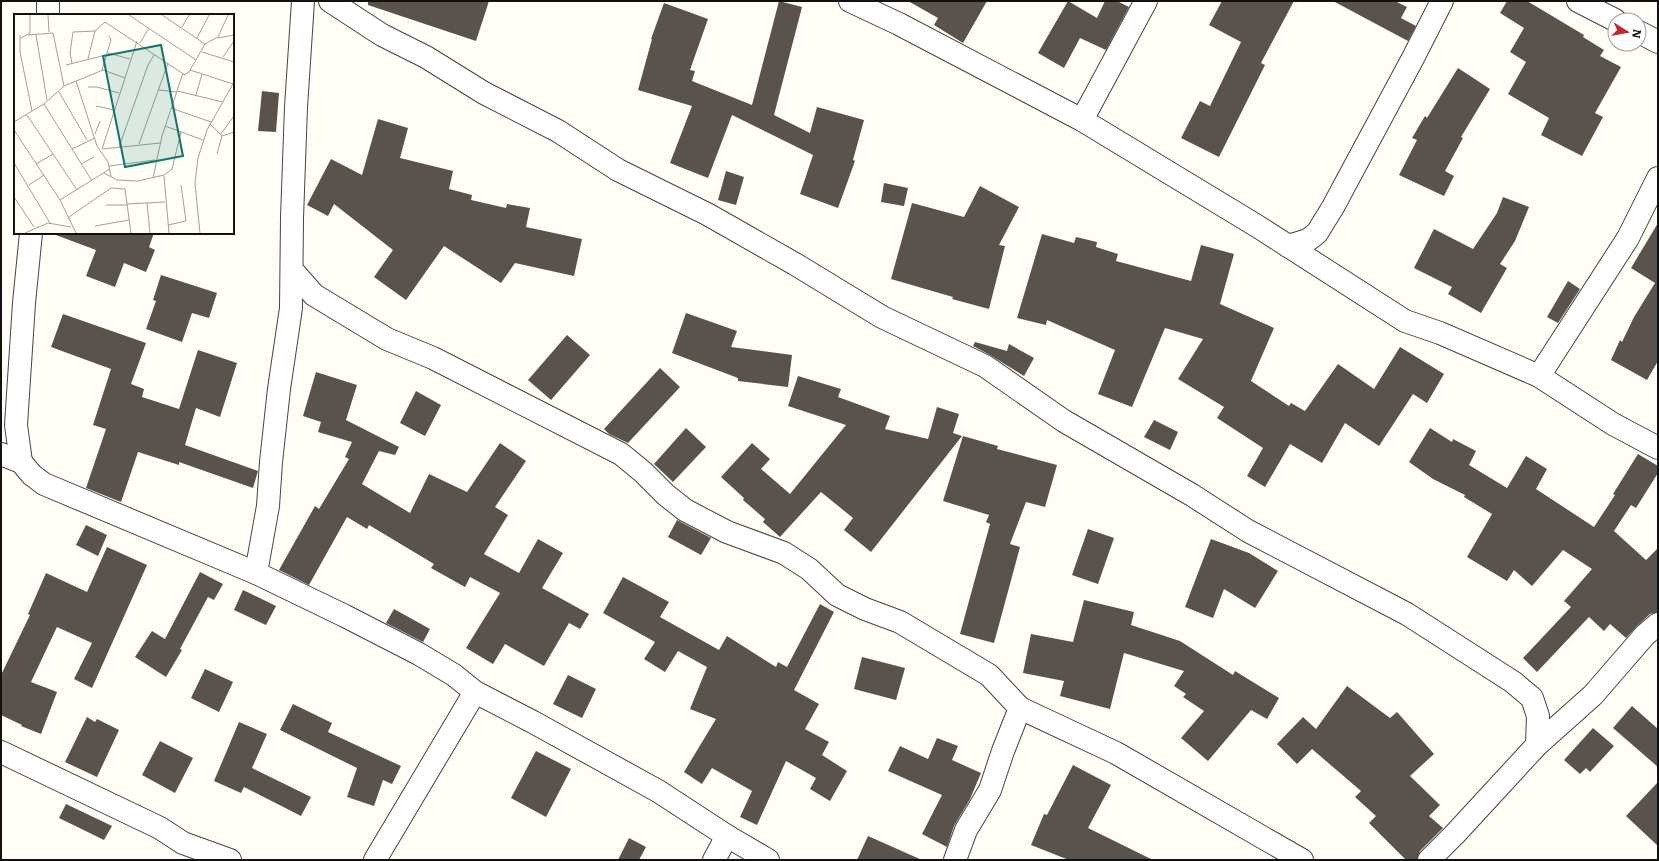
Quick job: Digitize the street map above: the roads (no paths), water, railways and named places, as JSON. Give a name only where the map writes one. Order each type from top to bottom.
[{"type":"street","points":[[48,1],[48,14]]},
{"type":"street","points":[[256,573],[268,506],[277,404],[291,308],[292,218],[296,107],[303,1]]},
{"type":"street","points":[[330,1],[382,35],[426,57],[484,93],[558,131],[618,170],[707,214],[795,264],[882,317],[985,366],[1064,421],[1192,495],[1248,531],[1407,614],[1513,682],[1532,698],[1538,716],[1537,745]]},
{"type":"street","points":[[850,1],[899,24],[1082,120],[1175,175],[1405,321],[1440,334],[1539,376],[1612,424],[1658,448]]},
{"type":"street","points":[[1082,120],[1146,1]]},
{"type":"street","points":[[1288,246],[1308,240],[1317,233],[1334,207],[1442,1]]},
{"type":"street","points":[[1578,1],[1607,16]]},
{"type":"street","points":[[1647,36],[1658,42]]},
{"type":"street","points":[[1539,376],[1628,238],[1658,178]]},
{"type":"street","points":[[21,462],[16,425],[24,303],[31,234]]},
{"type":"street","points":[[292,270],[314,295],[387,339],[440,362],[620,454],[643,472],[666,495],[686,510],[727,532],[784,553],[809,569],[837,595],[865,609],[900,622],[989,675],[1020,708],[1116,753],[1302,860]]},
{"type":"street","points":[[291,308],[314,295]]},
{"type":"street","points":[[1,406],[18,385]]},
{"type":"street","points":[[1,454],[21,462],[32,475],[44,484],[256,573],[420,654],[454,675],[475,692],[658,792],[768,860]]},
{"type":"street","points":[[1429,860],[1456,834],[1537,745],[1593,695],[1645,635],[1658,624]]},
{"type":"street","points":[[375,860],[475,692]]},
{"type":"street","points":[[955,860],[966,830],[990,790],[1020,708]]},
{"type":"street","points":[[1,752],[160,828],[183,842],[230,860]]},
{"type":"street","points":[[714,860],[727,836]]}]
